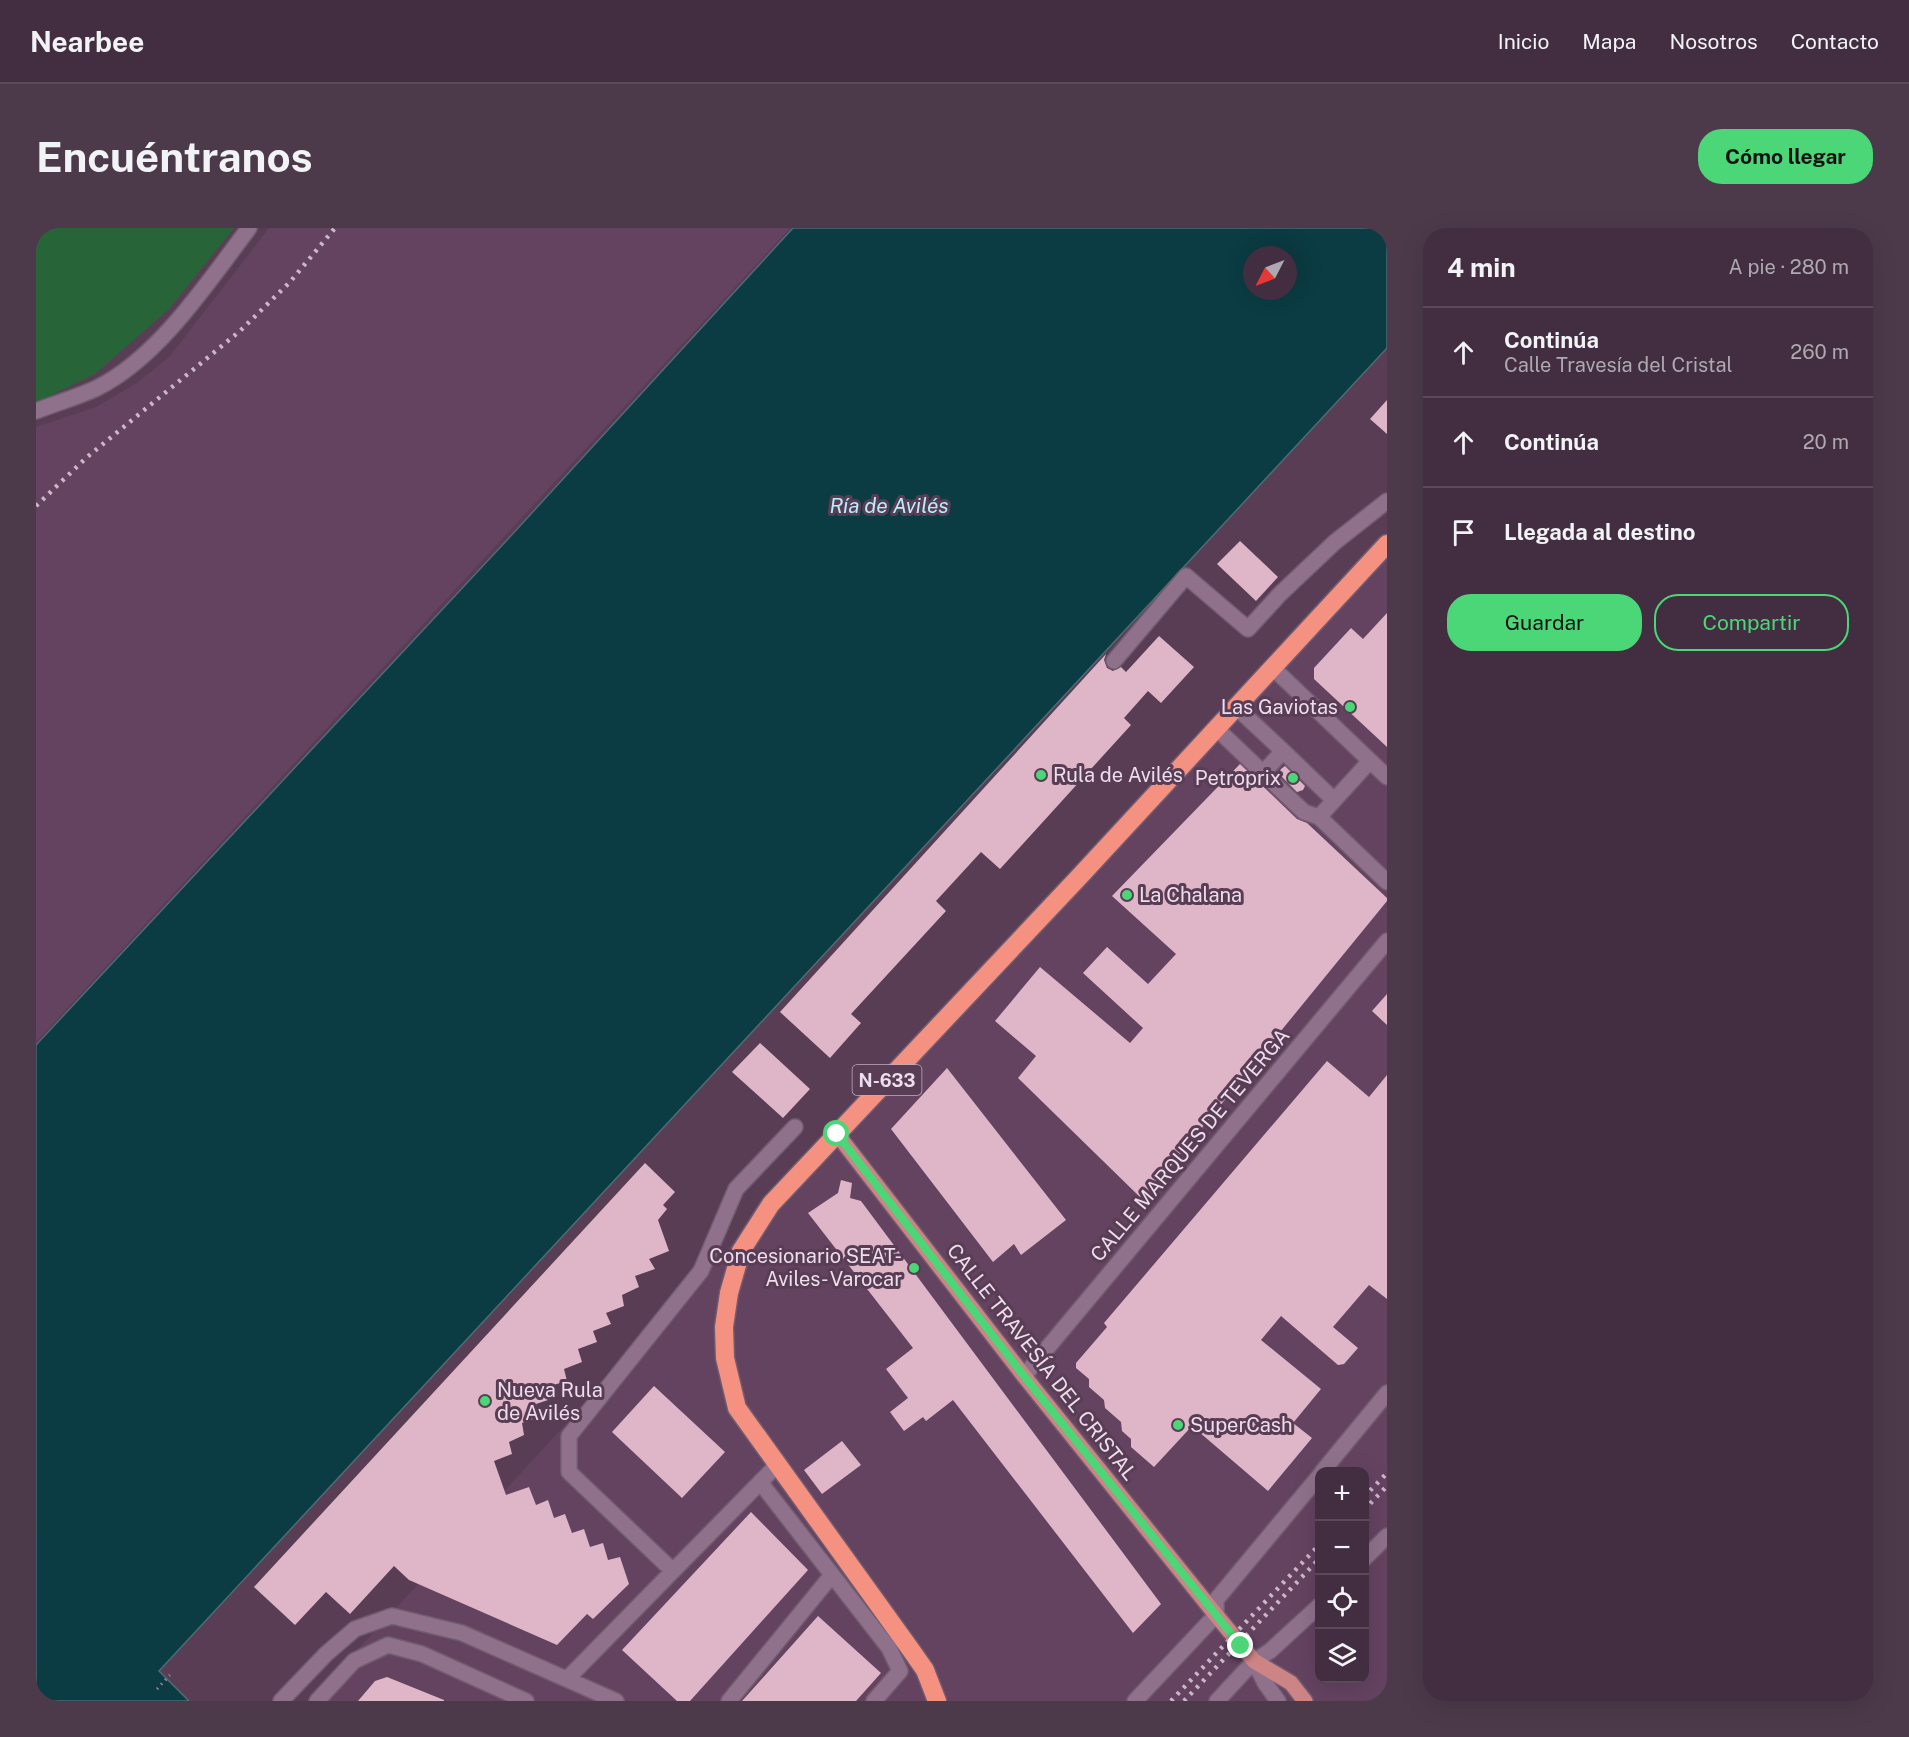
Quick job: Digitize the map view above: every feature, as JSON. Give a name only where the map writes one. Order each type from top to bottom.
[{"type":"highway","name":"N-633","points":[[933,1698],[925,1670],[737,1408],[725,1358],[724,1327],[729,1293],[741,1251],[771,1204],[1387,544]]},
{"type":"main road","name":"CALLE TRAVESÍA DEL CRISTAL","points":[[837,1134],[1024,1376],[1216,1615],[1254,1661],[1291,1683],[1305,1701]]},
{"type":"street","points":[[36,411],[97,388],[138,360],[182,317],[249,228]]},
{"type":"street","points":[[1114,661],[1186,576],[1248,629],[1280,594],[1335,542],[1387,501]]},
{"type":"street","points":[[1272,668],[1387,777]]},
{"type":"street","points":[[1236,707],[1334,800]]},
{"type":"street","points":[[1216,728],[1304,812],[1319,817],[1387,882]]},
{"type":"street","points":[[1263,773],[1283,751]]},
{"type":"street","points":[[1319,817],[1370,760]]},
{"type":"street","name":"CALLE MARQUES DE TEVERGA","points":[[1024,1376],[1387,941]]},
{"type":"street","points":[[673,1571],[569,1472],[569,1436],[701,1271],[736,1189],[795,1126]]},
{"type":"street","points":[[1326,1467],[1387,1393]]},
{"type":"street","points":[[567,1679],[777,1465]]},
{"type":"street","points":[[1135,1701],[1216,1615],[1216,1600],[1315,1480]]},
{"type":"street","points":[[760,1482],[889,1648],[900,1671],[874,1701]]},
{"type":"street","points":[[1369,1555],[1387,1536]]},
{"type":"street","points":[[729,1701],[832,1575]]},
{"type":"street","points":[[1217,1701],[1254,1661],[1270,1651],[1315,1610]]},
{"type":"street","points":[[280,1701],[326,1654],[355,1629],[392,1616],[462,1633],[616,1701]]},
{"type":"street","points":[[317,1701],[354,1661],[388,1645],[422,1654],[526,1701]]},
{"type":"street","points":[[1254,1661],[1275,1699]]},
{"type":"path","points":[[157,1689],[170,1675]]},
{"type":"shaded area","points":[[269,228],[790,228],[36,1042],[36,427],[96,407],[137,383],[170,356]]},
{"type":"shaded area","points":[[1387,536],[1387,1701],[310,1701]]},
{"type":"green space","points":[[36,228],[234,228],[169,309],[95,374],[36,403]]},
{"type":"water","name":"Ría de Avilés","points":[[793,228],[1387,228],[1387,348],[159,1671],[189,1701],[36,1701],[36,1045],[508,539]]},
{"type":"building","points":[[1387,400],[1387,434],[1370,419]]},
{"type":"building","points":[[1240,541],[1278,577],[1256,601],[1217,564]]},
{"type":"building","points":[[1387,613],[1387,747],[1314,679],[1314,668],[1351,628],[1363,639]]},
{"type":"building","points":[[1159,636],[1194,667],[1161,703],[1148,691],[1124,718],[1131,725],[1000,869],[981,852],[936,901],[946,911],[851,1014],[861,1023],[830,1058],[780,1012],[1106,654],[1104,660],[1107,668],[1113,671],[1121,667],[1126,672]]},
{"type":"building","points":[[1240,764],[1297,819],[1307,823],[1387,898],[1387,901],[1143,1200],[1018,1078],[1036,1056],[995,1021],[1040,967],[1130,1043],[1143,1028],[1083,973],[1107,947],[1148,984],[1176,954],[1112,896]]},
{"type":"building","name":"Petroprix","points":[[1285,766],[1305,786],[1303,790],[1297,792],[1279,774]]},
{"type":"building","points":[[1387,994],[1387,1025],[1372,1011]]},
{"type":"building","points":[[760,1043],[810,1089],[783,1118],[732,1072]]},
{"type":"building","points":[[1327,1061],[1369,1097],[1387,1075],[1387,1299],[1369,1285],[1333,1327],[1358,1348],[1344,1364],[1338,1365],[1281,1316],[1261,1340],[1321,1389],[1293,1423],[1312,1438],[1268,1491],[1192,1426],[1154,1467],[1131,1447],[1131,1439],[1122,1431],[1121,1422],[1105,1408],[1104,1400],[1089,1387],[1089,1379],[1076,1368],[1076,1363],[1107,1327],[1104,1323]]},
{"type":"building","points":[[947,1068],[1066,1220],[1021,1255],[1014,1244],[993,1262],[891,1129]]},
{"type":"building","name":"Nueva Rula de Avilés","points":[[645,1163],[675,1192],[663,1205],[667,1209],[658,1220],[669,1251],[649,1259],[655,1269],[635,1276],[639,1287],[622,1295],[624,1306],[606,1313],[611,1324],[593,1331],[597,1342],[578,1349],[582,1362],[564,1369],[567,1381],[550,1386],[554,1398],[536,1404],[538,1417],[522,1423],[524,1435],[509,1442],[512,1454],[494,1461],[506,1495],[529,1487],[536,1505],[548,1500],[554,1518],[565,1514],[572,1533],[584,1529],[590,1547],[603,1543],[608,1560],[620,1557],[629,1584],[593,1619],[587,1614],[557,1645],[409,1580],[394,1566],[350,1614],[326,1592],[295,1625],[254,1587]]},
{"type":"building","points":[[841,1180],[852,1183],[850,1198],[861,1201],[1161,1604],[1133,1633],[953,1400],[926,1421],[923,1417],[904,1431],[890,1412],[908,1398],[886,1369],[913,1348],[808,1213],[838,1193]]},
{"type":"building","points":[[654,1386],[725,1452],[682,1498],[612,1432]]},
{"type":"building","points":[[842,1441],[861,1465],[822,1494],[804,1470]]},
{"type":"building","points":[[751,1512],[808,1570],[690,1701],[677,1701],[622,1650]]},
{"type":"building","points":[[818,1616],[881,1673],[856,1701],[742,1701]]},
{"type":"building","points":[[387,1677],[444,1701],[358,1701],[375,1681]]},
{"type":"railway","points":[[36,506],[86,458],[240,331],[290,282],[335,228]]},
{"type":"railway","points":[[1369,1492],[1387,1473]]},
{"type":"railway","points":[[1369,1505],[1387,1486]]},
{"type":"railway","points":[[1171,1701],[1315,1549]]},
{"type":"railway","points":[[1184,1701],[1315,1563]]},
{"type":"place","name":"Las Gaviotas","points":[[1350,707]]},
{"type":"place","name":"Rula de Avilés","points":[[1041,775]]},
{"type":"place","name":"Petroprix","points":[[1293,778]]},
{"type":"place","name":"La Chalana","points":[[1127,895]]},
{"type":"place","name":"Concesionario SEAT- Aviles- Varocar","points":[[914,1268]]},
{"type":"place","name":"Nueva Rula de Avilés","points":[[485,1401]]},
{"type":"place","name":"SuperCash","points":[[1178,1425]]},
{"type":"route","points":[[837,1134],[1024,1376],[1241,1646]]}]
